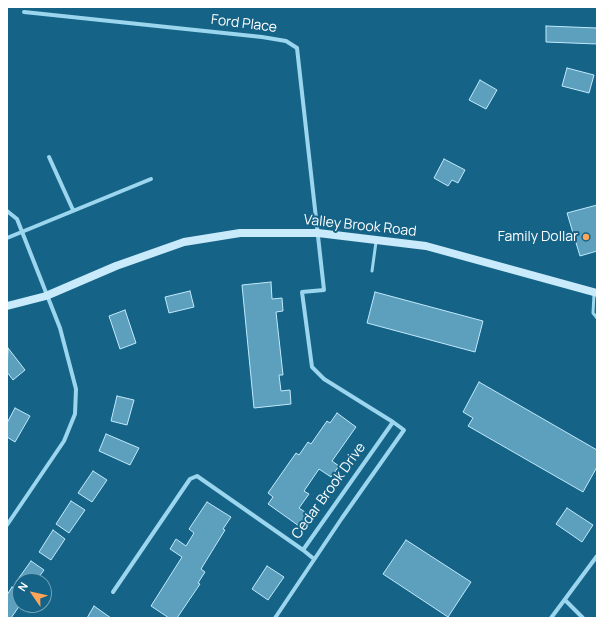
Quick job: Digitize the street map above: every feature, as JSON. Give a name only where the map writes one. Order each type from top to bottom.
[{"type":"main road","name":"Valley Brook Road","points":[[7,306],[46,296],[116,266],[184,242],[240,233],[318,233],[426,246],[596,292]]},
{"type":"street","name":"Ford Place","points":[[24,12],[262,37],[286,41],[297,48],[318,233]]},
{"type":"street","points":[[49,157],[73,210]]},
{"type":"street","points":[[7,238],[151,179]]},
{"type":"street","points":[[7,210],[17,219],[46,296],[60,328],[76,389],[76,414],[64,441],[7,525]]},
{"type":"street","name":"Cedar Brook Drive","points":[[275,618],[314,559],[404,430],[324,379],[312,367],[302,292],[324,290],[318,233]]},
{"type":"street","name":"Cedar Brook Drive","points":[[113,592],[190,479],[197,476],[303,550],[393,422]]},
{"type":"street","points":[[303,550],[314,559]]},
{"type":"street","points":[[551,618],[597,556]]},
{"type":"street","points":[[564,600],[583,618]]},
{"type":"lane","points":[[372,272],[376,240]]},
{"type":"lane","points":[[596,292],[593,313],[597,318]]},
{"type":"building","points":[[546,26],[597,28],[597,44],[546,42]]},
{"type":"building","points":[[567,68],[594,75],[589,93],[562,86]]},
{"type":"building","points":[[480,80],[497,90],[486,109],[469,100]]},
{"type":"building","points":[[444,159],[465,170],[458,183],[452,180],[448,186],[434,178]]},
{"type":"building","name":"Family Dollar","points":[[597,205],[597,251],[580,256],[567,213]]},
{"type":"building","points":[[271,282],[272,299],[282,298],[283,311],[276,312],[283,375],[279,375],[281,391],[290,390],[291,404],[254,408],[242,285]]},
{"type":"building","points":[[190,291],[194,307],[169,313],[165,297]]},
{"type":"building","points":[[375,292],[483,321],[475,352],[367,323]]},
{"type":"building","points":[[125,310],[136,343],[120,349],[109,316]]},
{"type":"building","points":[[8,348],[25,370],[13,380],[7,372]]},
{"type":"building","points":[[479,382],[597,450],[597,467],[583,492],[468,426],[473,418],[463,412]]},
{"type":"building","points":[[117,396],[134,400],[127,425],[111,421]]},
{"type":"building","points":[[15,408],[30,416],[15,442],[7,437],[7,423]]},
{"type":"building","points":[[337,413],[356,427],[332,461],[339,466],[331,477],[319,469],[304,491],[309,494],[299,508],[308,514],[299,526],[268,504],[273,497],[268,493],[296,453],[299,455],[308,442],[311,444],[327,421],[330,423]]},
{"type":"building","points":[[106,434],[139,448],[130,465],[99,451]]},
{"type":"building","points":[[93,471],[107,480],[92,502],[78,493]]},
{"type":"building","points":[[71,501],[85,510],[69,533],[56,524]]},
{"type":"building","points":[[207,502],[231,517],[223,529],[225,530],[201,569],[205,572],[198,583],[200,584],[177,618],[169,618],[151,606],[182,557],[170,549],[176,539],[186,546],[194,533],[189,529]]},
{"type":"building","points":[[567,508],[593,525],[582,542],[556,524]]},
{"type":"building","points":[[53,530],[65,539],[51,560],[39,552]]},
{"type":"building","points":[[406,540],[471,582],[448,617],[383,574]]},
{"type":"building","points":[[31,561],[44,570],[42,573],[22,573]]},
{"type":"building","points":[[267,566],[284,577],[268,600],[252,589]]},
{"type":"building","points":[[12,587],[12,613],[14,613],[11,618],[7,618],[7,595]]},
{"type":"building","points":[[94,606],[111,618],[87,618]]},
{"type":"place","name":"Family Dollar","points":[[586,237]]}]
